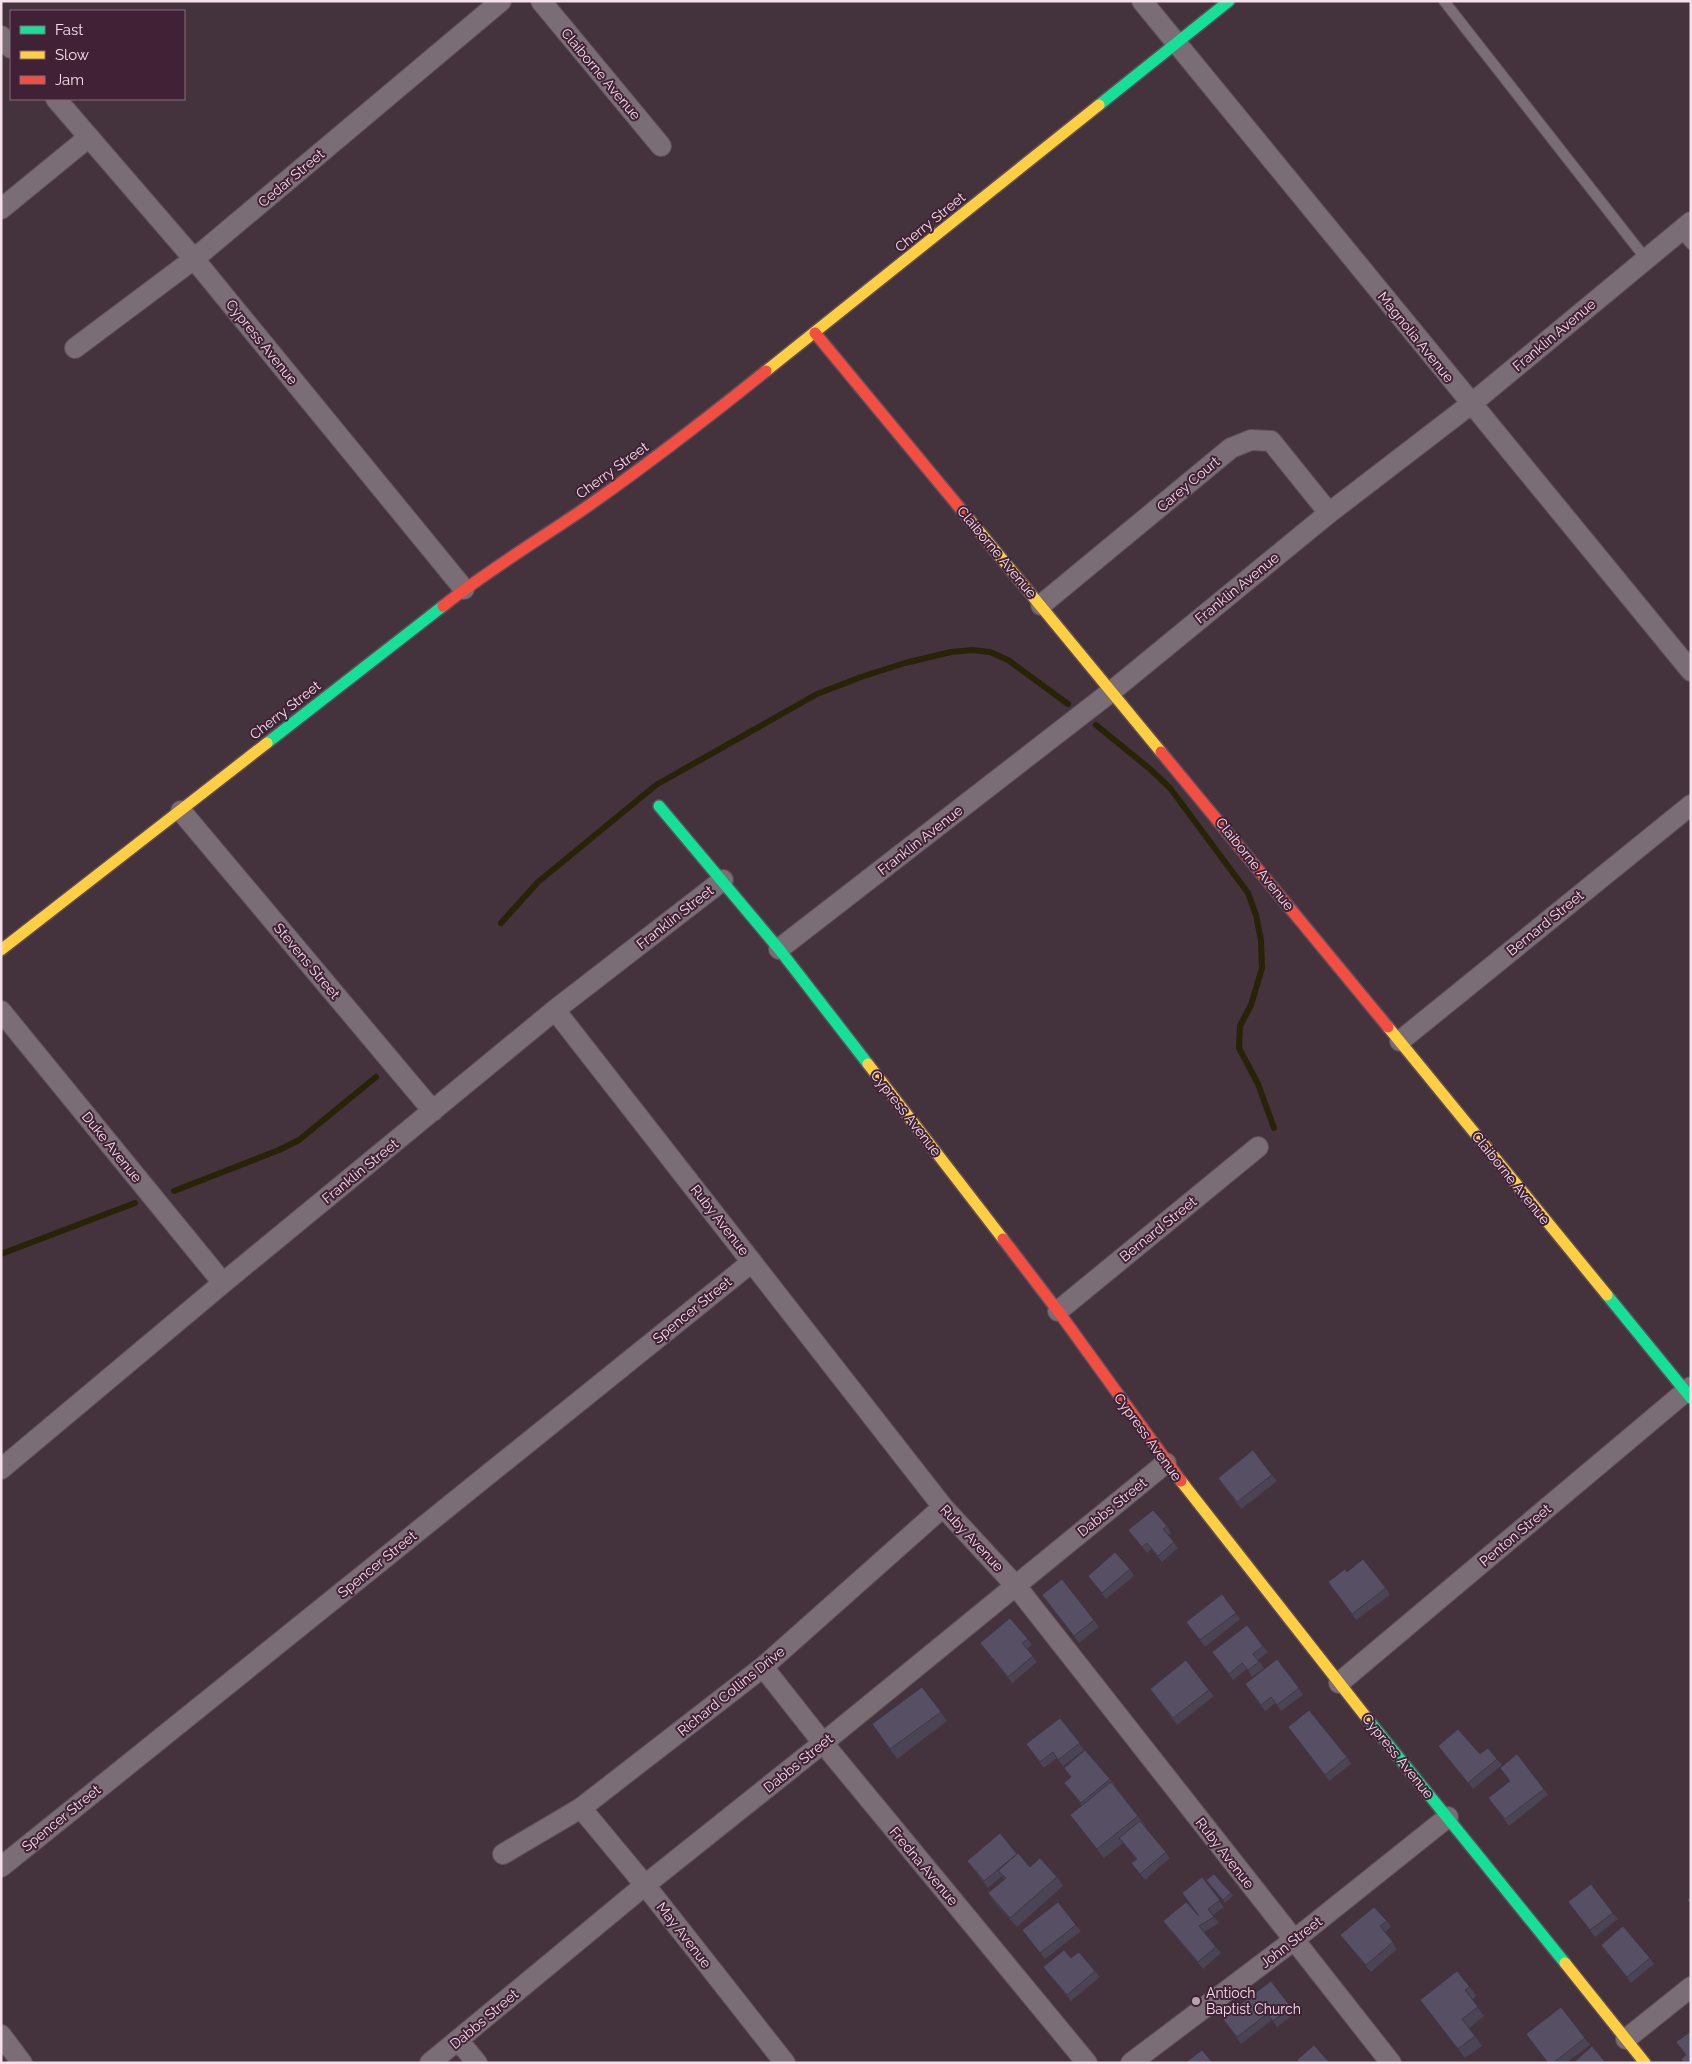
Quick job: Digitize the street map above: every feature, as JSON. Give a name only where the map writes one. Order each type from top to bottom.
[{"type":"street","name":"Cedar Street","points":[[75,348],[194,259],[501,1]]},
{"type":"street","name":"Claiborne Avenue","points":[[541,1],[661,146]]},
{"type":"street","name":"Magnolia Avenue","points":[[1142,1],[1691,671]]},
{"type":"street","name":"Cherry Street","points":[[1,950],[464,589],[636,472],[691,431],[1229,1]]},
{"type":"street","points":[[1,36],[10,47]]},
{"type":"street","name":"Cypress Avenue","points":[[57,100],[194,259],[464,589]]},
{"type":"street","points":[[1,208],[89,138]]},
{"type":"street","name":"Franklin Avenue","points":[[779,949],[1112,691],[1329,513],[1471,404],[1646,259],[1687,232]]},
{"type":"street","name":"Claiborne Avenue","points":[[815,333],[1689,1392]]},
{"type":"street","name":"Carey Court","points":[[1041,605],[1231,448],[1251,440],[1271,441],[1329,513]]},
{"type":"street","name":"Bernard Street","points":[[1400,1041],[1691,805]]},
{"type":"street","name":"Cypress Avenue","points":[[659,806],[779,949],[1058,1311],[1166,1463],[1339,1683],[1645,2063]]},
{"type":"street","name":"Stevens Street","points":[[181,811],[433,1111]]},
{"type":"street","name":"Franklin Street","points":[[1,1469],[223,1283],[555,1010],[723,880]]},
{"type":"street","name":"Ruby Avenue","points":[[555,1010],[942,1507],[1016,1586],[1391,2063]]},
{"type":"street","name":"Duke Avenue","points":[[1,1011],[223,1283]]},
{"type":"street","name":"Bernard Street","points":[[1058,1311],[1258,1147]]},
{"type":"street","name":"Spencer Street","points":[[1,1866],[752,1262]]},
{"type":"street","name":"Penton Street","points":[[1339,1683],[1689,1392]]},
{"type":"street","name":"Dabbs Street","points":[[430,2063],[645,1885],[823,1743],[1166,1463]]},
{"type":"street","name":"Richard Collins Drive","points":[[503,1854],[581,1808],[763,1667],[942,1507]]},
{"type":"street","name":"Fredna Avenue","points":[[763,1667],[823,1743],[1086,2063]]},
{"type":"street","name":"May Avenue","points":[[581,1808],[645,1885],[785,2063]]},
{"type":"street","name":"John Street","points":[[1132,2063],[1294,1940],[1448,1818]]},
{"type":"street","points":[[1626,2039],[1691,1987]]},
{"type":"street","points":[[1,2035],[22,2063]]},
{"type":"street","points":[[458,2040],[477,2063]]},
{"type":"lane","points":[[1444,1],[1646,259]]},
{"type":"building","points":[[1253,1450],[1272,1475],[1237,1502],[1218,1478]]},
{"type":"building","points":[[1153,1510],[1167,1526],[1163,1529],[1174,1542],[1158,1556],[1147,1543],[1142,1547],[1128,1530]]},
{"type":"building","points":[[1115,1552],[1130,1569],[1102,1593],[1088,1576]]},
{"type":"building","points":[[1363,1559],[1386,1588],[1352,1614],[1328,1582],[1345,1569],[1347,1572]]},
{"type":"building","points":[[1062,1579],[1094,1620],[1074,1636],[1042,1595]]},
{"type":"building","points":[[1222,1594],[1236,1613],[1200,1640],[1186,1622]]},
{"type":"building","points":[[1010,1618],[1028,1639],[1022,1643],[1033,1656],[1008,1677],[980,1643]]},
{"type":"building","points":[[1247,1625],[1263,1646],[1253,1654],[1259,1662],[1248,1670],[1242,1663],[1229,1674],[1212,1652]]},
{"type":"building","points":[[1277,1659],[1299,1688],[1277,1705],[1271,1697],[1261,1705],[1245,1684]]},
{"type":"building","points":[[1186,1660],[1209,1690],[1173,1718],[1150,1689]]},
{"type":"building","points":[[922,1687],[941,1712],[890,1749],[872,1724]]},
{"type":"building","points":[[1309,1710],[1347,1757],[1325,1775],[1288,1727]]},
{"type":"building","points":[[1060,1718],[1080,1743],[1058,1760],[1053,1752],[1040,1762],[1026,1744]]},
{"type":"building","points":[[1458,1729],[1480,1754],[1488,1748],[1497,1759],[1468,1783],[1438,1746]]},
{"type":"building","points":[[1085,1750],[1110,1779],[1081,1803],[1064,1783],[1071,1777],[1064,1768]]},
{"type":"building","points":[[1517,1754],[1544,1789],[1505,1819],[1488,1798],[1510,1781],[1500,1768]]},
{"type":"building","points":[[1111,1782],[1138,1816],[1097,1849],[1070,1815]]},
{"type":"building","points":[[1140,1821],[1166,1852],[1140,1874],[1131,1863],[1137,1859],[1119,1838]]},
{"type":"building","points":[[1000,1833],[1017,1854],[984,1881],[967,1861]]},
{"type":"building","points":[[1018,1853],[1030,1867],[1040,1858],[1057,1877],[1010,1918],[988,1893],[1006,1878],[998,1871]]},
{"type":"building","points":[[1214,1874],[1231,1893],[1223,1900],[1206,1880]]},
{"type":"building","points":[[1202,1877],[1220,1900],[1208,1909],[1214,1917],[1199,1926],[1216,1947],[1198,1962],[1163,1921],[1186,1902],[1199,1916],[1182,1893]]},
{"type":"building","points":[[1591,1884],[1613,1913],[1590,1930],[1568,1902]]},
{"type":"building","points":[[1058,1902],[1076,1925],[1040,1953],[1022,1930]]},
{"type":"building","points":[[1374,1907],[1387,1921],[1380,1926],[1393,1942],[1366,1965],[1340,1935]]},
{"type":"building","points":[[1623,1926],[1650,1958],[1627,1977],[1601,1945]]},
{"type":"building","points":[[1064,1950],[1071,1958],[1079,1952],[1095,1971],[1067,1995],[1043,1967]]},
{"type":"building","points":[[1457,1971],[1470,1987],[1465,1990],[1478,2007],[1462,2019],[1475,2036],[1458,2049],[1420,2000]]},
{"type":"building","points":[[1271,1981],[1291,2007],[1273,2021],[1267,2014],[1237,2037],[1222,2018]]},
{"type":"building","points":[[1561,2007],[1585,2038],[1553,2063],[1548,2063],[1526,2034]]},
{"type":"building","points":[[1691,2031],[1691,2063],[1684,2063],[1681,2059],[1686,2055],[1676,2042]]},
{"type":"building","points":[[1314,2045],[1330,2063],[1299,2063],[1297,2060]]},
{"type":"building","points":[[1592,2046],[1606,2063],[1573,2063]]},
{"type":"building","points":[[1202,2050],[1213,2063],[1185,2063]]},
{"type":"waterway","points":[[501,923],[538,882],[656,785],[817,694],[861,677],[905,663],[951,652],[972,650],[990,652],[1008,660],[1068,704]]},
{"type":"waterway","points":[[1096,725],[1150,769],[1170,788],[1248,893],[1256,915],[1261,940],[1262,968],[1251,1005],[1240,1026],[1239,1048],[1258,1084],[1274,1128]]},
{"type":"waterway","points":[[174,1191],[279,1150],[299,1140],[376,1077]]},
{"type":"waterway","points":[[1,1254],[135,1203]]},
{"type":"traffic: fast","points":[[1099,105],[1229,1]]},
{"type":"traffic: fast","points":[[267,743],[443,606]]},
{"type":"traffic: fast","points":[[659,806],[779,949],[868,1064]]},
{"type":"traffic: fast","points":[[1607,1295],[1691,1398]]},
{"type":"traffic: fast","points":[[1366,1717],[1565,1963]]},
{"type":"traffic: slow","points":[[766,371],[1099,105]]},
{"type":"traffic: slow","points":[[969,519],[1161,752]]},
{"type":"traffic: slow","points":[[1,950],[267,743]]},
{"type":"traffic: slow","points":[[1388,1027],[1607,1295]]},
{"type":"traffic: slow","points":[[868,1064],[1003,1239]]},
{"type":"traffic: slow","points":[[1181,1481],[1366,1717]]},
{"type":"traffic: slow","points":[[1565,1963],[1645,2063]]},
{"type":"traffic: jam","points":[[815,333],[969,519]]},
{"type":"traffic: jam","points":[[443,606],[492,570],[626,479],[766,371]]},
{"type":"traffic: jam","points":[[1161,752],[1388,1027]]},
{"type":"traffic: jam","points":[[1003,1239],[1058,1311],[1181,1481]]},
{"type":"place","name":"Antioch Baptist Church","points":[[1196,2001]]}]
